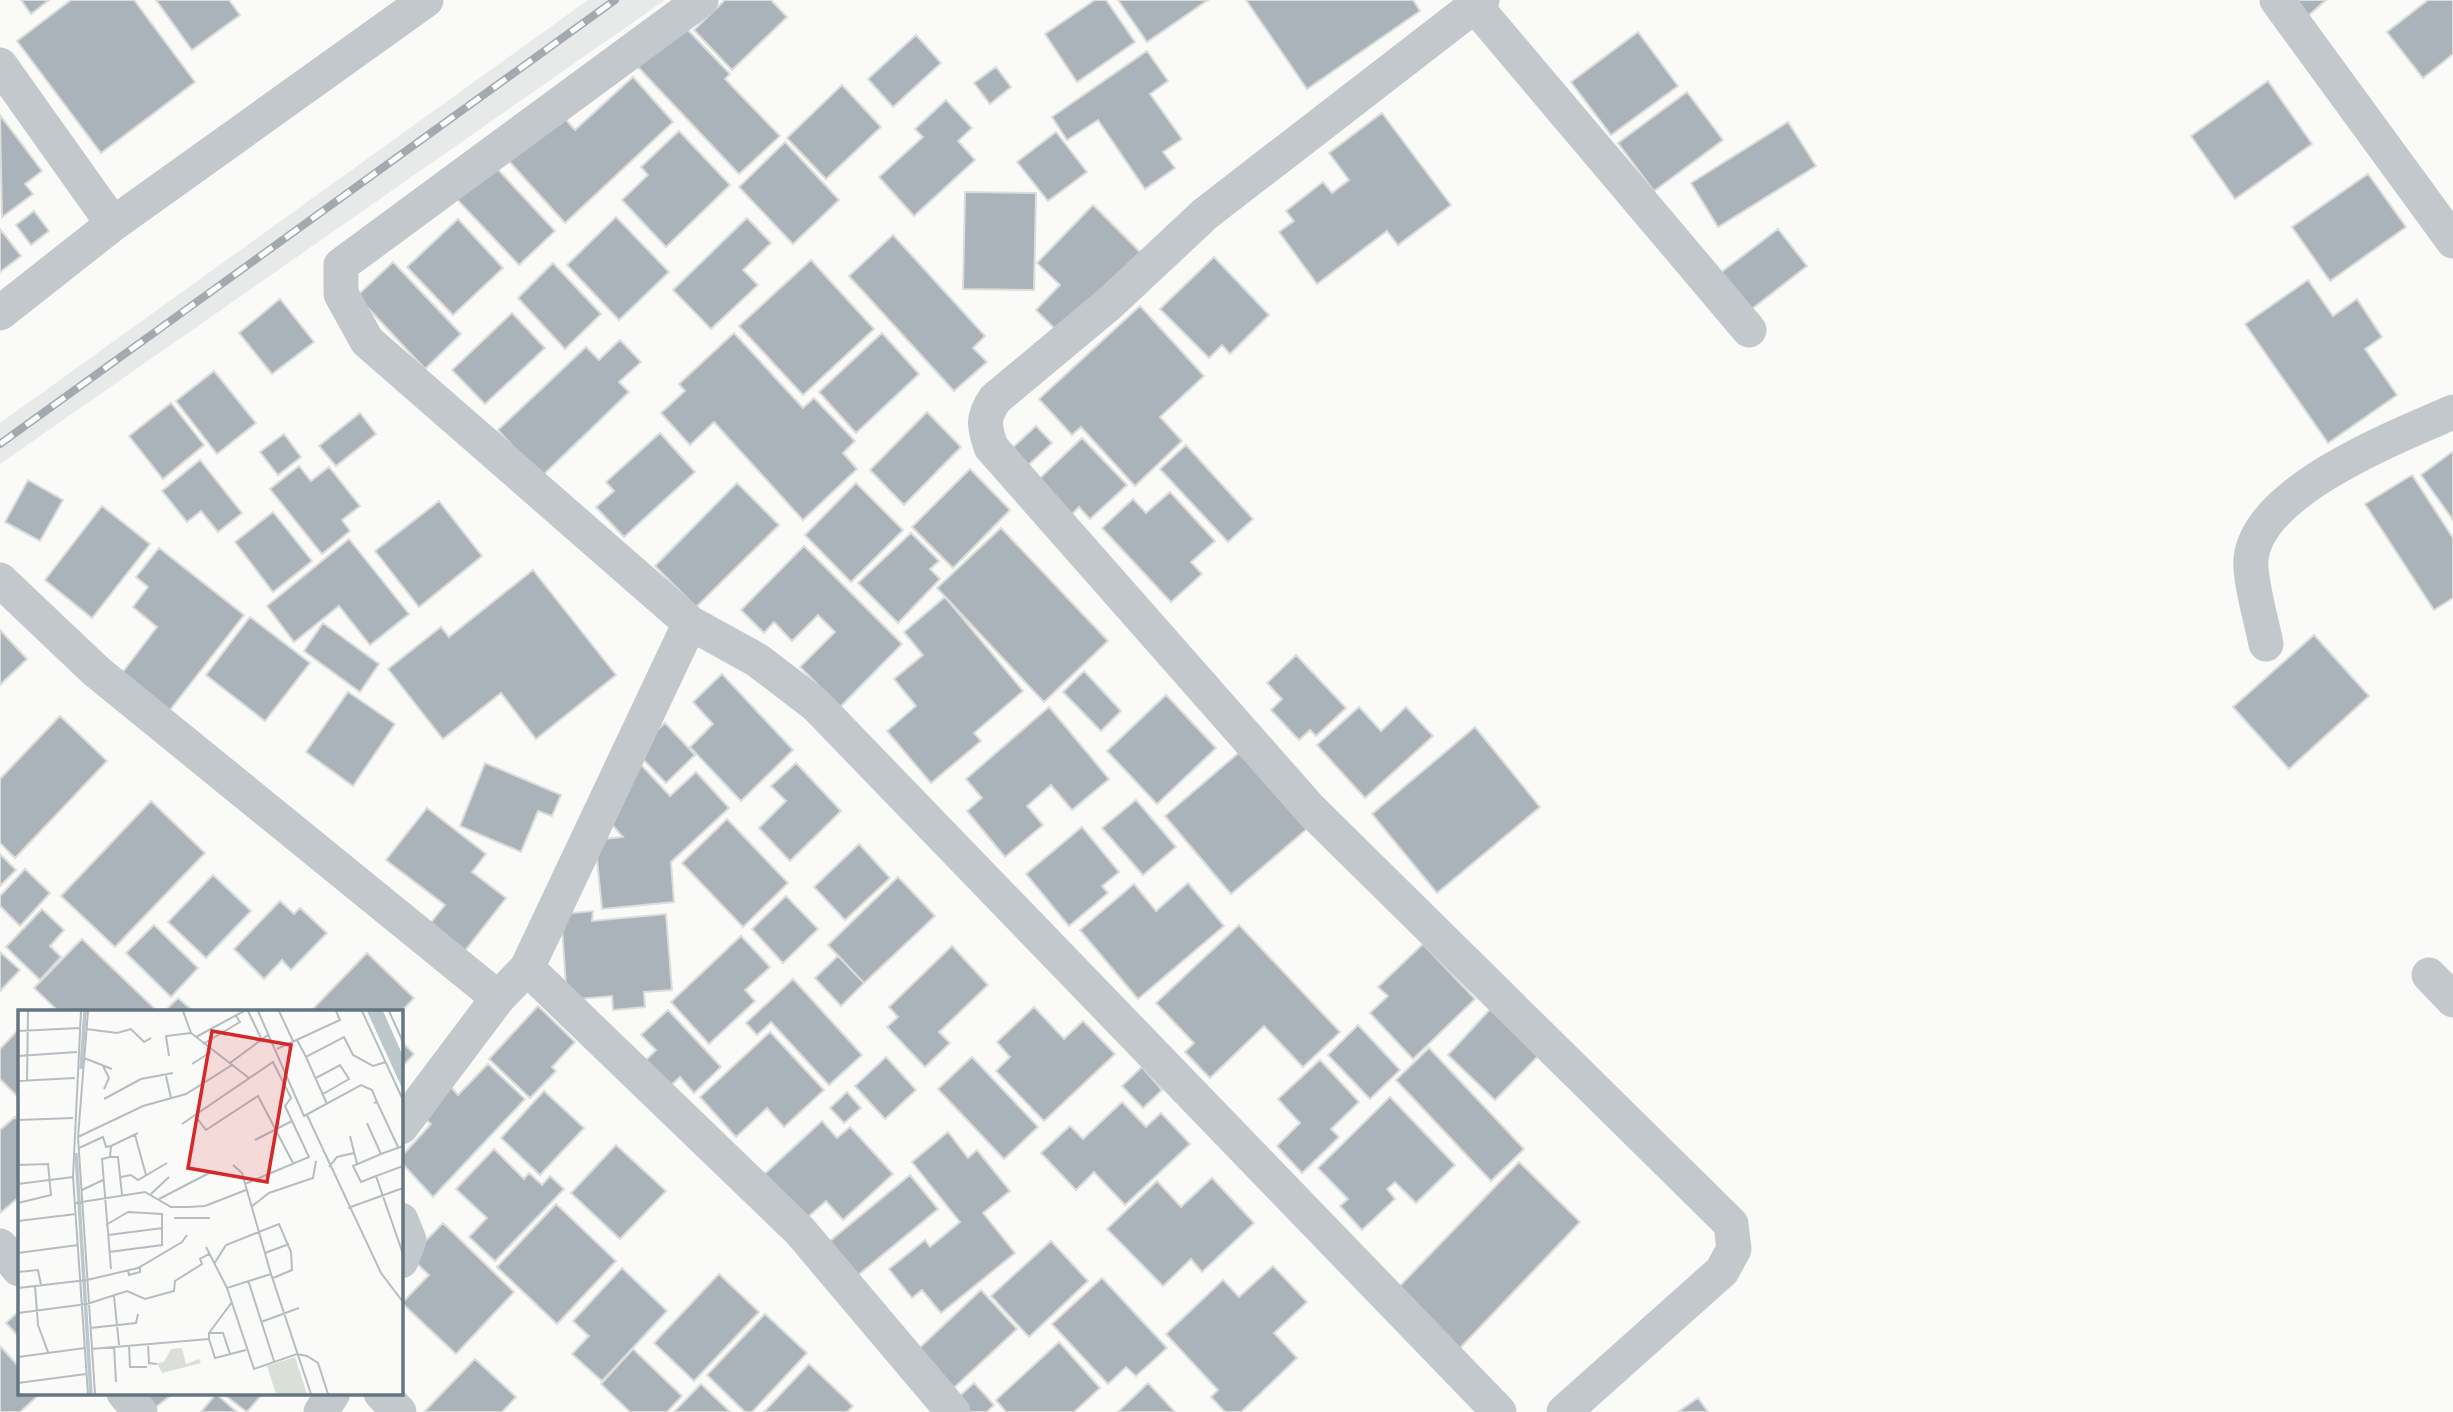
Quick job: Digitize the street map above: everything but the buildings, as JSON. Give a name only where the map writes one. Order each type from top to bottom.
[{"type":"street","points":[[0,313],[113,224],[426,0]]},
{"type":"street","points":[[701,0],[341,265],[341,295],[367,341],[690,623],[757,660],[816,705],[1499,1412]]},
{"type":"street","points":[[2277,0],[2453,241]]},
{"type":"street","points":[[1564,1412],[1722,1271],[1734,1249],[1731,1224],[1310,809],[991,447],[983,425],[985,413],[995,399],[1110,303],[1205,214],[1475,2],[1749,330]]},
{"type":"street","points":[[0,65],[113,224]]},
{"type":"street","points":[[2266,644],[2250,561],[2256,540],[2283,502],[2367,450],[2453,412]]},
{"type":"street","points":[[0,580],[96,671],[498,998]]},
{"type":"street","points":[[402,1125],[498,998],[527,968],[690,623]]},
{"type":"street","points":[[527,968],[800,1231],[953,1412]]},
{"type":"street","points":[[2429,975],[2453,1000]]},
{"type":"street","points":[[402,1222],[409,1240],[402,1258]]},
{"type":"street","points":[[0,1247],[18,1268]]},
{"type":"street","points":[[125,1394],[140,1412]]},
{"type":"street","points":[[321,1412],[332,1394]]},
{"type":"street","points":[[382,1394],[399,1412]]},
{"type":"shaded area","points":[[588,0],[665,0],[0,464],[0,423]]},
{"type":"railway","points":[[0,444],[615,0]]}]
